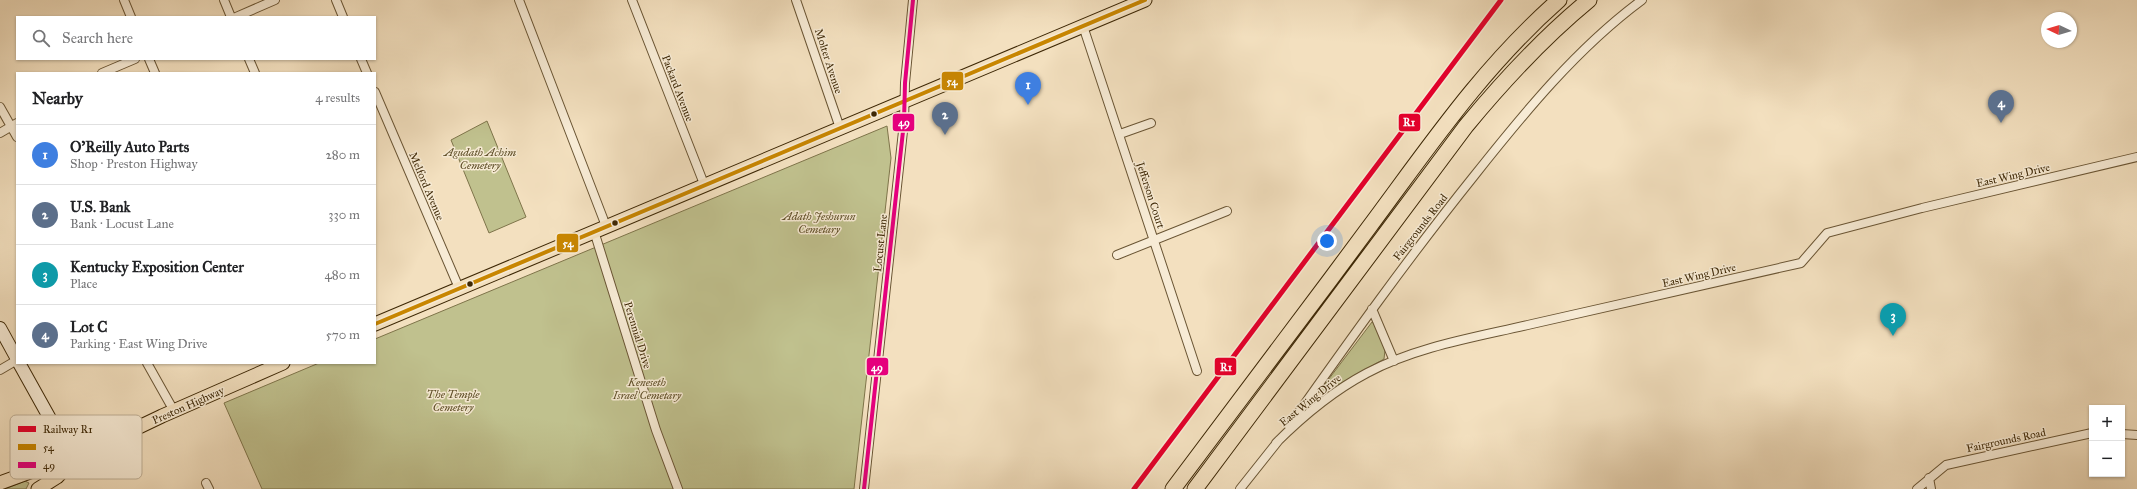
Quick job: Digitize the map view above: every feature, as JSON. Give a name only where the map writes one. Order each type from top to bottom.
[{"type":"highway","points":[[1173,489],[1451,115],[1501,55],[1559,0]]},
{"type":"highway","points":[[1195,489],[1466,126],[1530,54],[1589,0]]},
{"type":"main road","points":[[376,324],[704,184],[1145,0]]},
{"type":"main road","name":"Preston Highway","points":[[142,427],[279,364]]},
{"type":"main road","points":[[0,483],[11,479]]},
{"type":"main road","points":[[38,489],[54,479]]},
{"type":"street","points":[[124,0],[131,16]]},
{"type":"street","points":[[224,0],[231,16]]},
{"type":"street","points":[[238,16],[275,0]]},
{"type":"street","points":[[336,0],[343,16]]},
{"type":"street","name":"Perennial Drive","points":[[519,0],[600,229],[656,430],[678,489]]},
{"type":"street","name":"Packard Avenue","points":[[632,0],[704,184]]},
{"type":"street","name":"Molter Avenue","points":[[796,0],[840,128]]},
{"type":"street","name":"Locust Lane","points":[[864,489],[904,122],[913,0]]},
{"type":"street","name":"Fairgrounds Road","points":[[1240,489],[1276,443],[1372,308],[1480,167],[1539,99],[1579,56],[1642,0]]},
{"type":"street","name":"Jefferson Court","points":[[1083,26],[1120,134],[1197,371]]},
{"type":"street","points":[[104,72],[133,60]]},
{"type":"street","points":[[148,60],[154,72]]},
{"type":"street","points":[[249,60],[255,72]]},
{"type":"street","points":[[361,60],[367,72]]},
{"type":"street","name":"Melford Avenue","points":[[376,94],[459,288]]},
{"type":"street","points":[[0,107],[14,125],[0,133]]},
{"type":"street","points":[[1120,134],[1151,123]]},
{"type":"street","name":"East Wing Drive","points":[[1276,443],[1296,424],[1330,396],[1368,372],[1424,350],[1801,263],[1827,233],[1922,208],[2137,157]]},
{"type":"street","points":[[1116,255],[1227,211]]},
{"type":"street","points":[[1372,308],[1394,361]]},
{"type":"street","points":[[0,328],[16,358]]},
{"type":"street","points":[[0,370],[16,361]]},
{"type":"street","points":[[20,364],[48,415]]},
{"type":"street","points":[[148,364],[174,411]]},
{"type":"street","name":"Fairgrounds Road","points":[[1917,489],[1946,465],[2089,434]]},
{"type":"street","points":[[2125,434],[2137,435]]},
{"type":"street","points":[[1929,478],[1930,489]]},
{"type":"green space","name":"Agudath Achim Cemetery","points":[[487,121],[526,217],[489,233],[451,140]]},
{"type":"green space","points":[[887,126],[891,158],[854,489],[262,489],[224,403],[317,364],[376,364],[376,339]]},
{"type":"green space","points":[[1372,322],[1375,323],[1385,350],[1384,359],[1322,394],[1319,392]]},
{"type":"green space","points":[[25,481],[29,483],[26,489],[5,489]]},
{"type":"rail line","name":"R1","points":[[1134,489],[1501,0]]},
{"type":"transit line","name":"49","points":[[864,489],[904,122],[905,83],[913,0]]},
{"type":"transit line","name":"54","points":[[376,324],[1145,0]]},
{"type":"place","name":"O'Reilly Auto Parts","points":[[1028,105]]},
{"type":"place","name":"Lot C","points":[[2001,123]]},
{"type":"place","name":"U.S. Bank","points":[[945,135]]},
{"type":"place","name":"Kentucky Exposition Center","points":[[1893,336]]},
{"type":"park label","name":"Adath Jeshurun Cemetary","points":[[819,222]]},
{"type":"park label","name":"Keneseth Israel Cemetary","points":[[647,388]]},
{"type":"park label","name":"The Temple Cemetery","points":[[453,400]]}]
